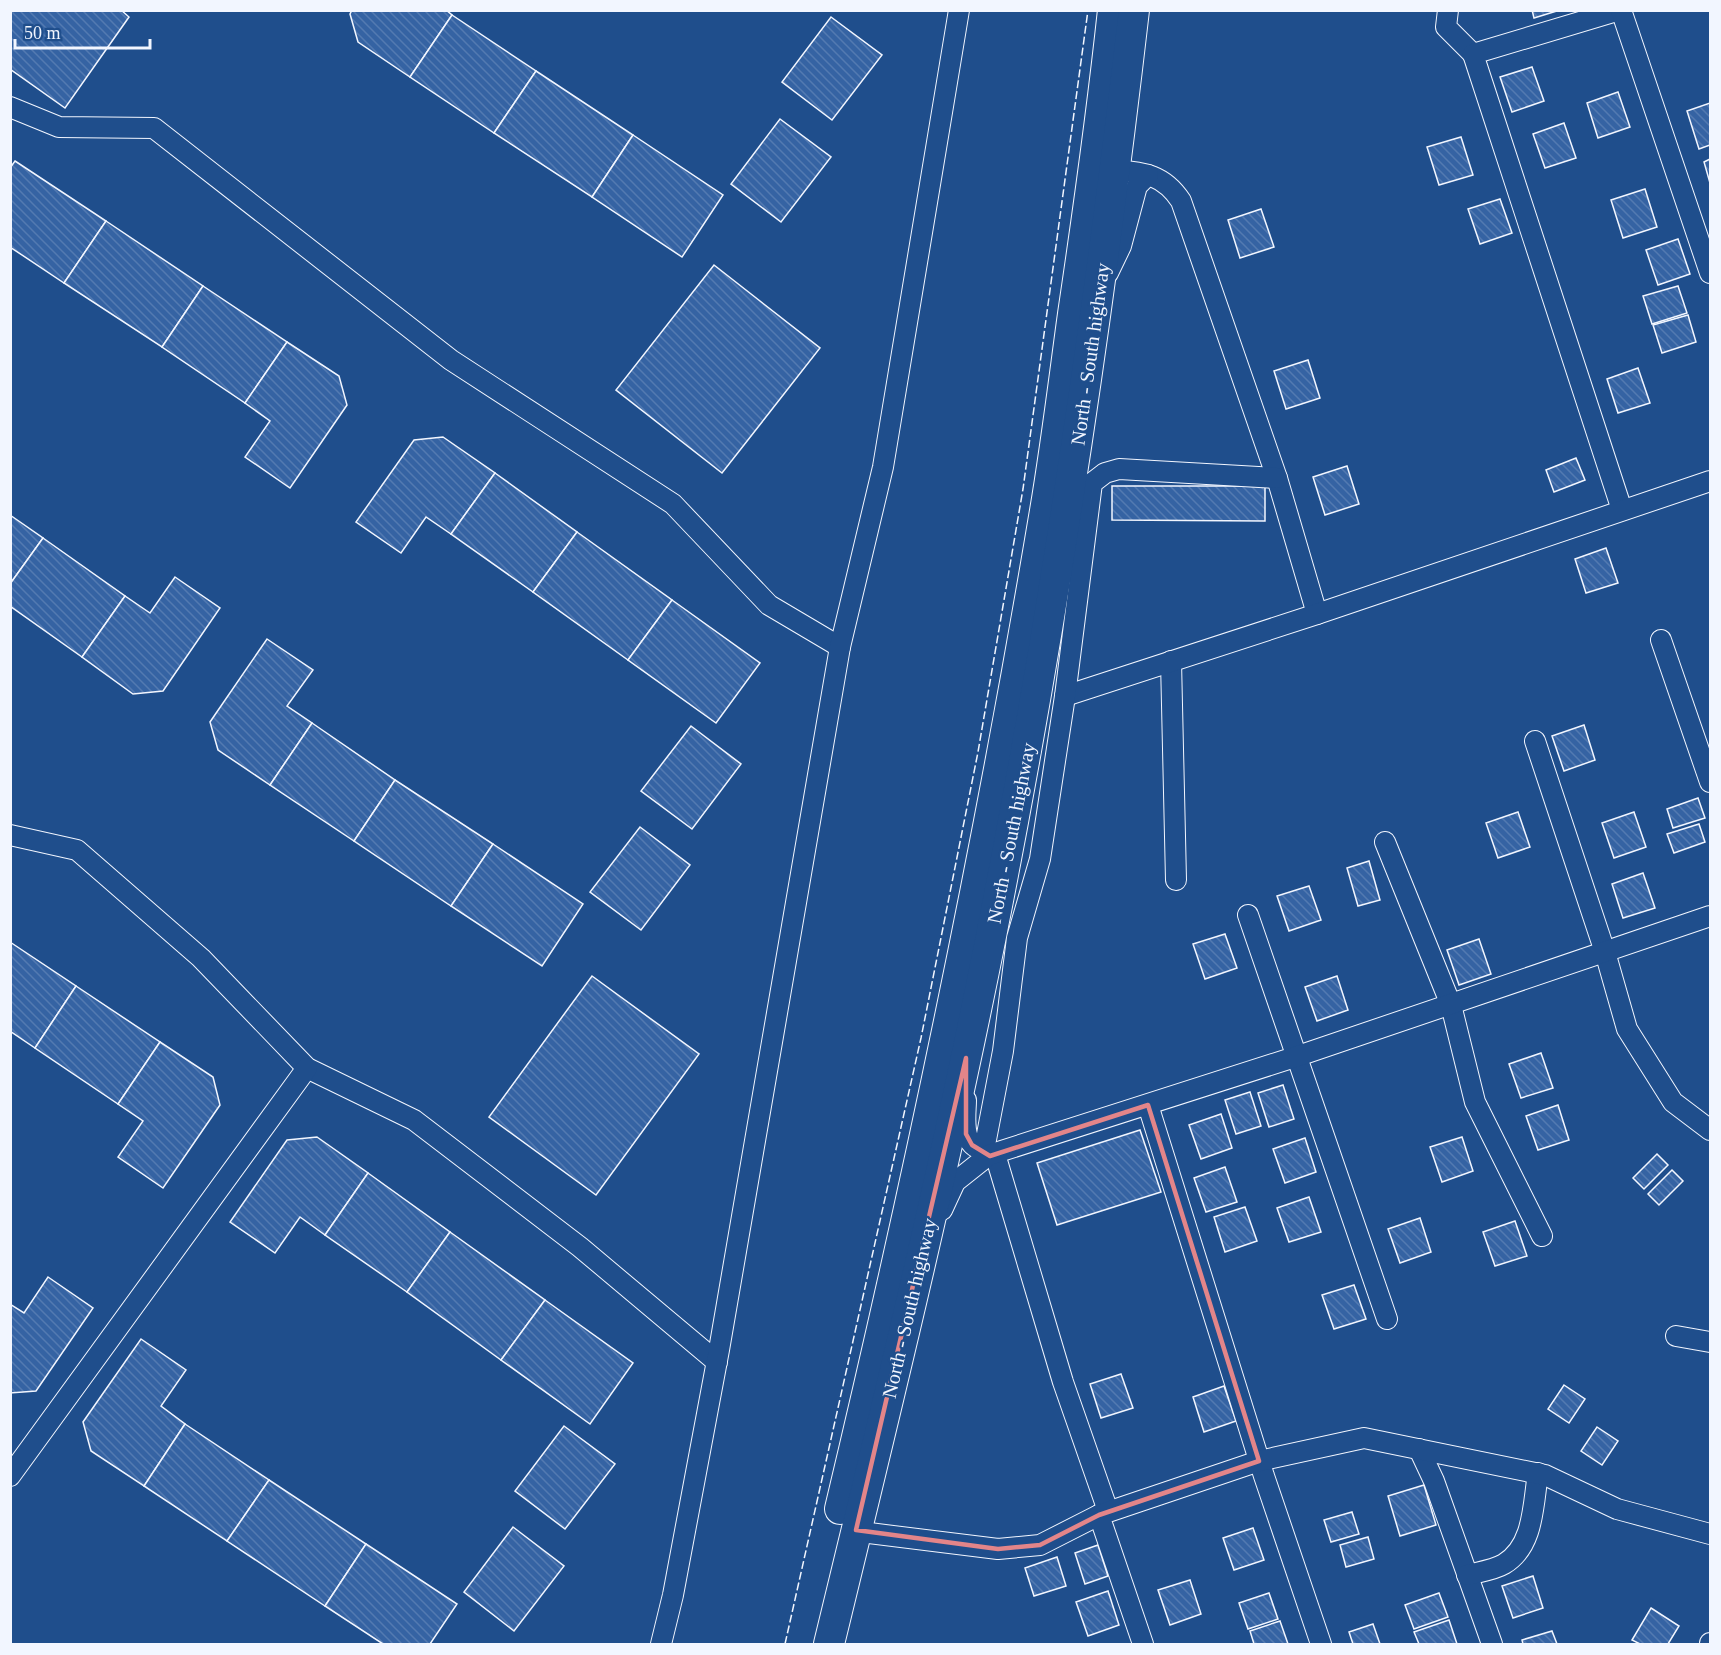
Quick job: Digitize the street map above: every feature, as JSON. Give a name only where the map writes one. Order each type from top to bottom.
[{"type":"highway","name":"North - South highway","points":[[808,1644],[932,1105],[1008,727],[1046,507],[1082,254],[1113,10]]},
{"type":"highway","name":"North - South highway","points":[[829,1644],[902,1345],[966,1058],[1028,744],[1060,556],[1100,292],[1134,10]]},
{"type":"street","points":[[661,1644],[673,1596],[717,1362],[840,647],[883,467],[959,10]]},
{"type":"street","points":[[1448,10],[1446,27],[1473,54],[1622,510]]},
{"type":"street","points":[[1473,54],[1620,10],[1710,273]]},
{"type":"street","points":[[10,107],[59,127],[154,128],[451,360],[673,504],[769,605],[840,647]]},
{"type":"street","points":[[1115,170],[1148,175],[1171,186],[1185,210],[1277,478],[1317,614]]},
{"type":"street","points":[[1100,292],[1121,246],[1137,186],[1148,175]]},
{"type":"street","points":[[1143,1644],[1064,1382],[989,1153],[1017,938],[1040,859],[1065,696],[1092,483],[1105,473],[1119,469],[1277,478]]},
{"type":"street","points":[[1065,696],[1317,614],[1710,481]]},
{"type":"street","points":[[1661,640],[1710,782]]},
{"type":"street","points":[[1171,662],[1176,880]]},
{"type":"street","points":[[1535,741],[1605,952],[1627,1029],[1673,1102],[1710,1130]]},
{"type":"street","points":[[10,835],[77,850],[201,958],[308,1068],[414,1120],[580,1246],[717,1362]]},
{"type":"street","points":[[1386,842],[1450,1005],[1475,1102],[1542,1236]]},
{"type":"street","points":[[1248,915],[1387,1319]]},
{"type":"street","points":[[921,1253],[955,1182],[989,1153],[1148,1105],[1298,1056],[1710,916]]},
{"type":"street","points":[[966,1058],[966,1134],[972,1145],[989,1153]]},
{"type":"street","points":[[10,1476],[308,1068]]},
{"type":"street","points":[[1148,1105],[1259,1461],[1321,1644]]},
{"type":"street","points":[[1676,1336],[1710,1342]]},
{"type":"street","points":[[856,1530],[998,1549],[1040,1545],[1103,1513],[1259,1461],[1364,1438],[1538,1473],[1617,1509],[1710,1534]]},
{"type":"street","points":[[1419,1449],[1434,1481],[1492,1644]]},
{"type":"street","points":[[1467,1575],[1503,1565],[1521,1551],[1530,1525],[1538,1473]]},
{"type":"highlighted area","points":[[966,1058],[966,1134],[972,1145],[990,1156],[1148,1105],[1259,1461],[1099,1515],[1040,1545],[998,1549],[856,1530]]},
{"type":"building","points":[[10,10],[121,10],[129,17],[65,108],[10,69]]},
{"type":"building","points":[[352,10],[446,10],[452,15],[410,77],[358,42],[350,14]]},
{"type":"building","points":[[1532,10],[1560,10],[1534,18]]},
{"type":"building","points":[[452,15],[536,71],[494,133],[410,77]]},
{"type":"building","points":[[831,17],[882,55],[832,120],[782,82]]},
{"type":"building","points":[[1532,67],[1544,101],[1512,112],[1500,77]]},
{"type":"building","points":[[536,71],[633,135],[592,197],[494,133]]},
{"type":"building","points":[[1618,92],[1630,127],[1598,138],[1587,103]]},
{"type":"building","points":[[1710,103],[1710,145],[1699,149],[1687,111]]},
{"type":"building","points":[[780,119],[831,157],[781,222],[731,184]]},
{"type":"building","points":[[1564,123],[1576,158],[1545,168],[1533,134]]},
{"type":"building","points":[[633,135],[723,195],[682,257],[592,197]]},
{"type":"building","points":[[1461,137],[1473,175],[1439,185],[1427,147]]},
{"type":"building","points":[[1710,159],[1710,183],[1704,162]]},
{"type":"building","points":[[15,161],[106,221],[64,283],[10,247],[10,168]]},
{"type":"building","points":[[1645,189],[1657,227],[1623,238],[1611,200]]},
{"type":"building","points":[[1500,199],[1512,233],[1480,244],[1468,209]]},
{"type":"building","points":[[1261,209],[1274,247],[1240,258],[1228,220]]},
{"type":"building","points":[[106,221],[203,286],[162,347],[64,283]]},
{"type":"building","points":[[1678,239],[1690,274],[1658,285],[1646,250]]},
{"type":"building","points":[[714,265],[820,348],[722,473],[616,390]]},
{"type":"building","points":[[203,286],[287,342],[245,403],[162,347]]},
{"type":"building","points":[[1678,286],[1687,313],[1652,324],[1643,296]]},
{"type":"building","points":[[1688,315],[1696,342],[1662,353],[1653,325]]},
{"type":"building","points":[[287,342],[339,376],[347,405],[290,488],[245,457],[270,421],[245,403]]},
{"type":"building","points":[[1308,360],[1320,398],[1286,409],[1274,371]]},
{"type":"building","points":[[1638,368],[1650,403],[1618,413],[1607,379]]},
{"type":"building","points":[[443,437],[495,473],[451,534],[426,517],[401,553],[356,522],[414,440]]},
{"type":"building","points":[[1576,458],[1585,480],[1554,492],[1546,470]]},
{"type":"building","points":[[1347,466],[1359,504],[1325,515],[1313,477]]},
{"type":"building","points":[[495,473],[577,532],[533,592],[451,534]]},
{"type":"building","points":[[1112,486],[1265,486],[1265,521],[1112,520]]},
{"type":"building","points":[[10,515],[43,538],[10,584]]},
{"type":"building","points":[[577,532],[672,600],[628,660],[533,592]]},
{"type":"building","points":[[43,538],[125,596],[82,657],[10,606],[10,584]]},
{"type":"building","points":[[1606,548],[1618,583],[1586,593],[1575,559]]},
{"type":"building","points":[[175,577],[220,608],[163,691],[133,694],[82,657],[125,596],[150,613]]},
{"type":"building","points":[[672,600],[760,663],[716,723],[628,660]]},
{"type":"building","points":[[267,639],[313,670],[287,706],[312,723],[270,785],[218,750],[210,722]]},
{"type":"building","points":[[312,723],[395,780],[354,841],[270,785]]},
{"type":"building","points":[[1584,725],[1595,760],[1564,771],[1552,736]]},
{"type":"building","points":[[691,726],[741,764],[692,829],[641,791]]},
{"type":"building","points":[[395,780],[493,844],[451,906],[354,841]]},
{"type":"building","points":[[1698,798],[1705,818],[1673,828],[1667,809]]},
{"type":"building","points":[[1518,812],[1530,847],[1498,858],[1486,823]]},
{"type":"building","points":[[1634,812],[1646,847],[1614,858],[1602,823]]},
{"type":"building","points":[[1699,824],[1705,842],[1674,853],[1667,834]]},
{"type":"building","points":[[640,827],[690,865],[641,930],[590,892]]},
{"type":"building","points":[[493,844],[583,904],[542,966],[451,906]]},
{"type":"building","points":[[1369,861],[1380,900],[1358,906],[1347,868]]},
{"type":"building","points":[[1643,873],[1655,908],[1623,918],[1612,884]]},
{"type":"building","points":[[1309,886],[1321,920],[1289,931],[1277,896]]},
{"type":"building","points":[[1225,934],[1237,968],[1205,979],[1193,944]]},
{"type":"building","points":[[1479,939],[1491,974],[1459,985],[1447,950]]},
{"type":"building","points":[[10,942],[76,986],[35,1048],[10,1031]]},
{"type":"building","points":[[592,976],[699,1054],[596,1195],[489,1117]]},
{"type":"building","points":[[1337,976],[1348,1010],[1317,1021],[1305,987]]},
{"type":"building","points":[[76,986],[160,1042],[118,1104],[35,1048]]},
{"type":"building","points":[[160,1042],[213,1077],[220,1105],[163,1188],[118,1157],[143,1121],[118,1104]]},
{"type":"building","points":[[1541,1053],[1553,1088],[1521,1098],[1509,1064]]},
{"type":"building","points":[[1283,1085],[1294,1119],[1269,1127],[1258,1093]]},
{"type":"building","points":[[1250,1092],[1261,1126],[1236,1134],[1225,1100]]},
{"type":"building","points":[[1558,1105],[1569,1140],[1538,1150],[1526,1116]]},
{"type":"building","points":[[1221,1114],[1232,1148],[1201,1159],[1189,1125]]},
{"type":"building","points":[[1140,1130],[1161,1192],[1057,1225],[1037,1163]]},
{"type":"building","points":[[317,1137],[368,1173],[325,1235],[300,1217],[275,1253],[230,1222],[287,1140]]},
{"type":"building","points":[[1462,1137],[1473,1171],[1442,1182],[1430,1147]]},
{"type":"building","points":[[1305,1138],[1316,1172],[1285,1183],[1273,1149]]},
{"type":"building","points":[[1657,1154],[1668,1165],[1644,1189],[1633,1178]]},
{"type":"building","points":[[1225,1167],[1237,1202],[1206,1212],[1194,1178]]},
{"type":"building","points":[[1672,1170],[1683,1181],[1659,1205],[1648,1194]]},
{"type":"building","points":[[368,1173],[450,1232],[407,1292],[325,1235]]},
{"type":"building","points":[[1309,1197],[1321,1232],[1289,1242],[1277,1208]]},
{"type":"building","points":[[1245,1207],[1257,1241],[1225,1252],[1214,1217]]},
{"type":"building","points":[[1420,1218],[1431,1252],[1400,1263],[1388,1229]]},
{"type":"building","points":[[1515,1221],[1527,1256],[1495,1266],[1483,1232]]},
{"type":"building","points":[[450,1232],[545,1300],[501,1360],[407,1292]]},
{"type":"building","points":[[48,1277],[93,1308],[36,1391],[10,1393],[10,1304],[24,1313]]},
{"type":"building","points":[[1354,1285],[1366,1319],[1334,1329],[1322,1295]]},
{"type":"building","points":[[545,1300],[633,1363],[590,1424],[501,1360]]},
{"type":"building","points":[[141,1339],[186,1370],[161,1406],[185,1424],[144,1486],[91,1451],[83,1422]]},
{"type":"building","points":[[1121,1374],[1133,1408],[1101,1418],[1090,1384]]},
{"type":"building","points":[[1564,1385],[1585,1399],[1569,1423],[1548,1409]]},
{"type":"building","points":[[1224,1386],[1236,1421],[1204,1432],[1193,1397]]},
{"type":"building","points":[[185,1424],[269,1480],[227,1541],[144,1486]]},
{"type":"building","points":[[564,1426],[615,1464],[565,1529],[515,1491]]},
{"type":"building","points":[[1597,1427],[1618,1441],[1602,1465],[1581,1451]]},
{"type":"building","points":[[269,1480],[366,1544],[325,1606],[227,1541]]},
{"type":"building","points":[[1424,1485],[1436,1525],[1400,1536],[1388,1496]]},
{"type":"building","points":[[1352,1512],[1359,1534],[1331,1542],[1324,1520]]},
{"type":"building","points":[[513,1527],[564,1566],[514,1631],[464,1592]]},
{"type":"building","points":[[1253,1528],[1264,1560],[1234,1570],[1223,1538]]},
{"type":"building","points":[[1368,1537],[1374,1559],[1346,1567],[1340,1545]]},
{"type":"building","points":[[366,1544],[457,1604],[430,1644],[383,1644],[325,1606]]},
{"type":"building","points":[[1098,1545],[1108,1576],[1085,1584],[1075,1553]]},
{"type":"building","points":[[1057,1557],[1066,1586],[1034,1596],[1025,1568]]},
{"type":"building","points":[[1533,1576],[1543,1608],[1513,1618],[1502,1586]]},
{"type":"building","points":[[1190,1580],[1201,1614],[1170,1625],[1158,1590]]},
{"type":"building","points":[[1108,1591],[1119,1625],[1088,1636],[1076,1602]]},
{"type":"building","points":[[1269,1593],[1278,1619],[1248,1629],[1239,1603]]},
{"type":"building","points":[[1439,1593],[1448,1617],[1414,1629],[1405,1605]]},
{"type":"building","points":[[1651,1608],[1679,1626],[1668,1644],[1640,1644],[1632,1640]]},
{"type":"building","points":[[1449,1620],[1457,1644],[1419,1644],[1414,1632]]},
{"type":"building","points":[[1280,1621],[1288,1644],[1254,1644],[1250,1631]]},
{"type":"building","points":[[1373,1624],[1380,1644],[1353,1644],[1349,1632]]},
{"type":"building","points":[[1552,1631],[1557,1644],[1523,1644],[1522,1640]]},
{"type":"fence","points":[[785,1644],[921,1038],[978,752],[1023,489],[1088,10]]}]
